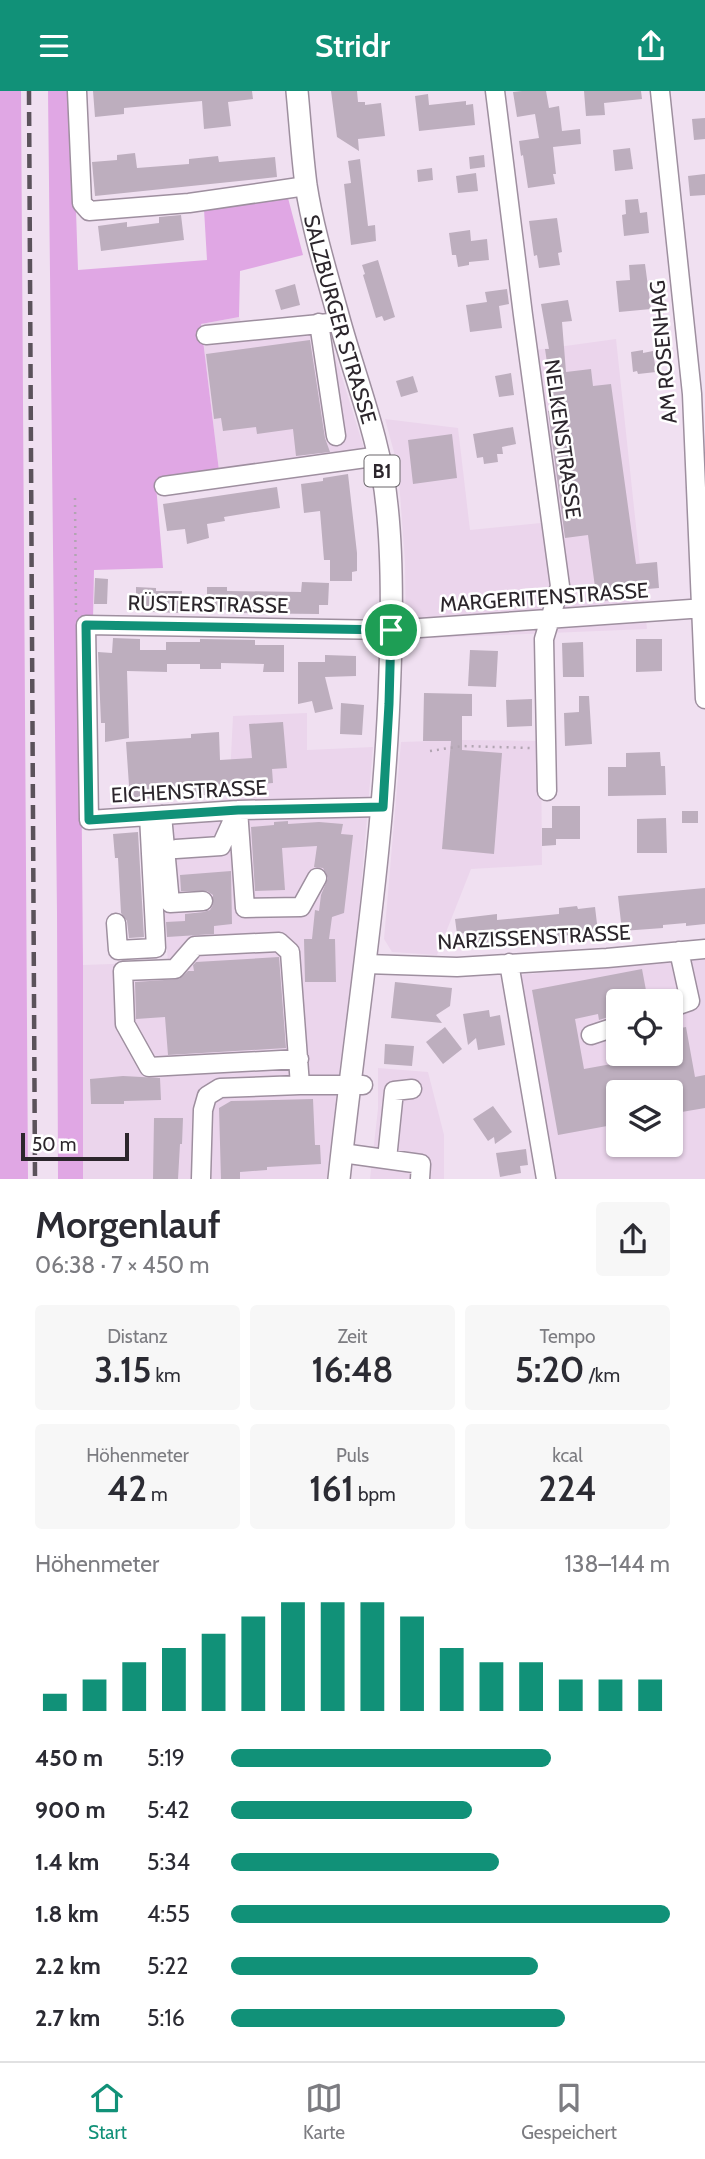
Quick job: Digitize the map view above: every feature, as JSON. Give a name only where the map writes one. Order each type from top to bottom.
[{"type":"main road","name":"SALZBURGER STRASSE","points":[[297,91],[306,187],[321,254],[330,322],[380,456],[387,506],[391,571],[389,704],[383,807],[349,1154],[340,1179]]},
{"type":"main road","name":"SALZBURGER STRASSE","points":[[349,1154],[354,1179]]},
{"type":"street","points":[[77,91],[82,203],[89,211],[189,203],[306,187]]},
{"type":"street","name":"NELKENSTRASSE","points":[[495,91],[560,586],[544,639],[547,792]]},
{"type":"street","name":"AM ROSENHAG","points":[[660,91],[692,394],[705,699]]},
{"type":"street","points":[[206,335],[330,322],[336,436]]},
{"type":"street","points":[[164,486],[380,456]]},
{"type":"street","name":"MARGERITENSTRASSE","points":[[391,630],[703,608]]},
{"type":"street","name":"RÜSTERSTRASSE","points":[[86,625],[391,630]]},
{"type":"street","name":"EICHENSTRASSE","points":[[86,625],[89,820],[238,810],[383,807]]},
{"type":"street","points":[[176,849],[221,846],[238,810]]},
{"type":"street","points":[[238,810],[246,908],[301,907],[317,878]]},
{"type":"street","points":[[156,815],[170,903],[204,901]]},
{"type":"street","points":[[116,923],[118,950],[156,948],[156,815]]},
{"type":"street","points":[[299,1059],[149,1067],[125,1024],[123,971],[176,968],[195,946],[279,942],[290,952],[299,1059],[300,1084]]},
{"type":"street","name":"NARZISSENSTRASSE","points":[[366,964],[457,967],[705,949]]},
{"type":"street","points":[[679,951],[690,1001],[683,1003]]},
{"type":"street","points":[[509,963],[546,1179]]},
{"type":"street","points":[[591,1035],[606,1030]]},
{"type":"street","points":[[201,1179],[203,1110],[207,1096],[220,1088],[300,1084],[356,1085]]},
{"type":"street","points":[[387,1159],[394,1091],[412,1089]]},
{"type":"street","points":[[349,1154],[421,1164],[420,1179]]},
{"type":"path","points":[[75,498],[76,617],[86,625]]},
{"type":"path","points":[[430,751],[462,746],[546,748]]},
{"type":"shaded area","points":[[0,91],[21,91],[28,1179],[0,1179]]},
{"type":"shaded area","points":[[48,91],[72,91],[78,270],[207,260],[204,209],[288,198],[303,255],[240,271],[239,317],[201,324],[220,479],[156,485],[163,568],[94,570],[93,620],[80,620],[83,1179],[58,1179]]},
{"type":"shaded area","points":[[323,316],[363,445],[365,465],[220,479],[201,324],[239,317],[243,325]]},
{"type":"shaded area","points":[[616,339],[647,629],[406,639],[405,562],[398,467],[385,419],[458,428],[470,530],[541,523],[536,350]]},
{"type":"shaded area","points":[[307,713],[307,750],[373,747],[358,924],[327,1179],[83,1179],[83,965],[168,962],[157,827],[229,797],[233,716]]},
{"type":"shaded area","points":[[541,741],[542,865],[471,869],[437,955],[392,952],[384,939],[401,742]]},
{"type":"shaded area","points":[[705,959],[705,1179],[556,1179],[519,975],[657,961]]},
{"type":"shaded area","points":[[378,1068],[428,1072],[444,1135],[444,1179],[370,1179],[378,1109]]},
{"type":"building","points":[[93,91],[252,91],[253,99],[228,102],[231,126],[204,129],[202,101],[124,108],[124,114],[95,117]]},
{"type":"building","points":[[331,91],[357,91],[358,102],[365,102],[365,105],[381,103],[385,136],[358,139],[359,151],[337,137]]},
{"type":"building","points":[[546,91],[549,108],[559,106],[562,131],[580,129],[581,144],[553,147],[555,184],[528,188],[519,141],[539,138],[535,114],[517,117],[513,92]]},
{"type":"building","points":[[584,91],[641,91],[642,99],[604,103],[605,115],[586,116]]},
{"type":"building","points":[[428,94],[429,105],[466,101],[466,105],[473,104],[475,125],[419,131],[415,96]]},
{"type":"building","points":[[705,118],[705,139],[694,140],[692,119]]},
{"type":"building","points":[[630,148],[633,169],[615,171],[613,150]]},
{"type":"building","points":[[135,153],[137,168],[189,164],[189,159],[218,156],[219,162],[275,157],[277,177],[95,196],[92,162],[117,160],[117,155]]},
{"type":"building","points":[[484,155],[485,167],[470,169],[469,157]]},
{"type":"building","points":[[360,159],[368,226],[375,225],[376,241],[351,245],[344,184],[351,183],[348,161]]},
{"type":"building","points":[[432,168],[433,180],[418,182],[417,170]]},
{"type":"building","points":[[476,173],[478,191],[458,193],[456,176]]},
{"type":"building","points":[[705,174],[705,195],[690,196],[688,176]]},
{"type":"building","points":[[638,199],[640,213],[647,212],[649,233],[624,236],[622,215],[626,214],[625,200]]},
{"type":"building","points":[[181,215],[184,240],[101,251],[98,226],[127,222],[127,227],[159,223],[159,217]]},
{"type":"building","points":[[557,218],[562,252],[558,253],[560,265],[539,268],[537,255],[534,256],[529,221]]},
{"type":"building","points":[[470,230],[471,241],[487,239],[489,260],[469,262],[469,265],[458,267],[456,255],[452,255],[449,233]]},
{"type":"building","points":[[378,260],[395,317],[384,321],[382,316],[376,318],[362,265]]},
{"type":"building","points":[[645,264],[651,309],[619,312],[616,281],[630,280],[629,265]]},
{"type":"building","points":[[295,284],[300,305],[281,310],[275,290]]},
{"type":"building","points":[[507,289],[509,304],[499,306],[502,328],[470,332],[466,305],[487,302],[485,292]]},
{"type":"building","points":[[568,300],[572,321],[562,322],[566,372],[591,369],[593,386],[611,384],[636,564],[657,562],[659,588],[625,591],[626,598],[597,602],[588,535],[565,538],[548,411],[554,410],[545,349],[549,349],[541,304]]},
{"type":"building","points":[[310,340],[325,438],[330,452],[296,456],[293,429],[257,434],[256,427],[223,431],[221,418],[214,419],[206,354]]},
{"type":"building","points":[[643,350],[643,353],[653,351],[656,372],[633,372],[631,352]]},
{"type":"building","points":[[511,373],[514,395],[499,397],[495,376]]},
{"type":"building","points":[[413,376],[418,392],[401,397],[396,381]]},
{"type":"building","points":[[513,427],[516,444],[502,447],[503,454],[497,454],[498,462],[484,464],[483,457],[477,458],[473,434]]},
{"type":"building","points":[[452,434],[457,478],[413,484],[408,440]]},
{"type":"building","points":[[348,474],[357,571],[352,572],[352,581],[330,581],[330,560],[324,560],[320,511],[304,513],[301,484]]},
{"type":"building","points":[[277,487],[280,508],[224,517],[225,521],[207,524],[209,538],[187,544],[185,529],[167,531],[163,504]]},
{"type":"building","points":[[95,578],[108,579],[107,604],[94,604]]},
{"type":"building","points":[[302,582],[329,583],[328,605],[319,605],[319,614],[207,610],[207,587],[227,587],[227,591],[301,592]]},
{"type":"building","points":[[136,587],[156,588],[156,591],[182,591],[181,613],[152,612],[152,606],[136,606]]},
{"type":"building","points":[[113,638],[140,639],[140,650],[166,650],[166,642],[200,642],[200,639],[255,640],[255,645],[284,645],[284,672],[263,672],[264,664],[221,663],[221,669],[200,669],[200,664],[167,664],[167,672],[127,671],[129,738],[105,742],[105,723],[101,723],[98,652],[112,653]]},
{"type":"building","points":[[636,639],[662,639],[662,671],[636,672]]},
{"type":"building","points":[[583,642],[584,677],[563,677],[562,643]]},
{"type":"building","points":[[470,650],[498,651],[496,687],[468,686]]},
{"type":"building","points":[[325,655],[356,656],[356,676],[325,677],[333,709],[315,713],[312,701],[298,704],[298,662],[325,662]]},
{"type":"building","points":[[424,693],[472,694],[472,716],[462,716],[462,750],[502,753],[494,854],[442,849],[451,741],[423,741]]},
{"type":"building","points":[[579,696],[589,696],[592,744],[565,746],[564,713],[579,712]]},
{"type":"building","points":[[532,699],[532,726],[507,727],[506,700]]},
{"type":"building","points":[[341,703],[364,705],[362,735],[340,734]]},
{"type":"building","points":[[283,722],[287,768],[272,769],[273,783],[222,787],[222,794],[130,800],[126,742],[191,738],[191,734],[219,732],[220,760],[252,758],[249,724]]},
{"type":"building","points":[[660,752],[661,766],[665,766],[666,795],[608,796],[608,767],[626,767],[626,753]]},
{"type":"building","points":[[552,806],[580,806],[580,839],[556,839],[556,845],[542,846],[542,828],[552,828]]},
{"type":"building","points":[[682,811],[698,811],[698,823],[682,823]]},
{"type":"building","points":[[666,818],[667,853],[637,853],[637,819]]},
{"type":"building","points":[[288,821],[288,824],[343,824],[341,834],[353,835],[344,913],[332,917],[329,939],[335,939],[336,982],[305,982],[304,939],[312,939],[315,910],[319,911],[321,895],[328,878],[323,868],[314,867],[317,846],[282,848],[285,890],[255,891],[251,827]]},
{"type":"building","points":[[138,832],[144,937],[129,938],[127,921],[121,913],[118,858],[115,858],[113,834]]},
{"type":"building","points":[[231,871],[232,924],[214,926],[214,934],[167,937],[166,922],[185,921],[185,914],[204,912],[210,910],[213,905],[213,895],[207,891],[181,891],[180,875]]},
{"type":"building","points":[[705,888],[705,924],[686,926],[686,923],[663,925],[663,928],[622,931],[618,896]]},
{"type":"building","points":[[577,906],[578,909],[595,907],[598,932],[561,936],[562,942],[549,944],[548,939],[475,947],[474,932],[457,934],[455,919],[497,914],[497,920],[559,914],[559,908]]},
{"type":"building","points":[[279,957],[286,1048],[168,1055],[165,1017],[136,1019],[135,982],[179,979],[188,971],[194,971],[193,965],[196,962]]},
{"type":"building","points":[[642,969],[646,989],[606,989],[606,1018],[599,1020],[598,1014],[575,1019],[584,1069],[606,1065],[683,1066],[683,1028],[686,1027],[695,1077],[705,1075],[705,1108],[683,1112],[683,1080],[606,1080],[606,1126],[558,1135],[532,990]]},
{"type":"building","points":[[395,982],[452,988],[450,1006],[436,1015],[442,1023],[391,1018]]},
{"type":"building","points":[[489,1010],[490,1017],[500,1015],[505,1045],[478,1050],[476,1038],[468,1045],[463,1014]]},
{"type":"building","points":[[445,1027],[462,1049],[443,1064],[426,1042]]},
{"type":"building","points":[[385,1044],[414,1046],[412,1066],[384,1064]]},
{"type":"building","points":[[123,1076],[160,1078],[161,1100],[91,1104],[90,1079]]},
{"type":"building","points":[[313,1099],[315,1145],[320,1145],[321,1164],[267,1167],[267,1170],[240,1172],[240,1179],[221,1179],[219,1108],[231,1101]]},
{"type":"building","points":[[493,1106],[512,1132],[495,1144],[494,1137],[488,1141],[473,1119]]},
{"type":"building","points":[[154,1118],[183,1118],[178,1179],[153,1179]]},
{"type":"building","points":[[526,1149],[528,1165],[520,1166],[521,1173],[500,1177],[496,1153]]},
{"type":"railway","points":[[29,91],[35,1179]]},
{"type":"route","points":[[86,625],[391,630],[383,807],[238,810],[89,820],[86,625]]}]
